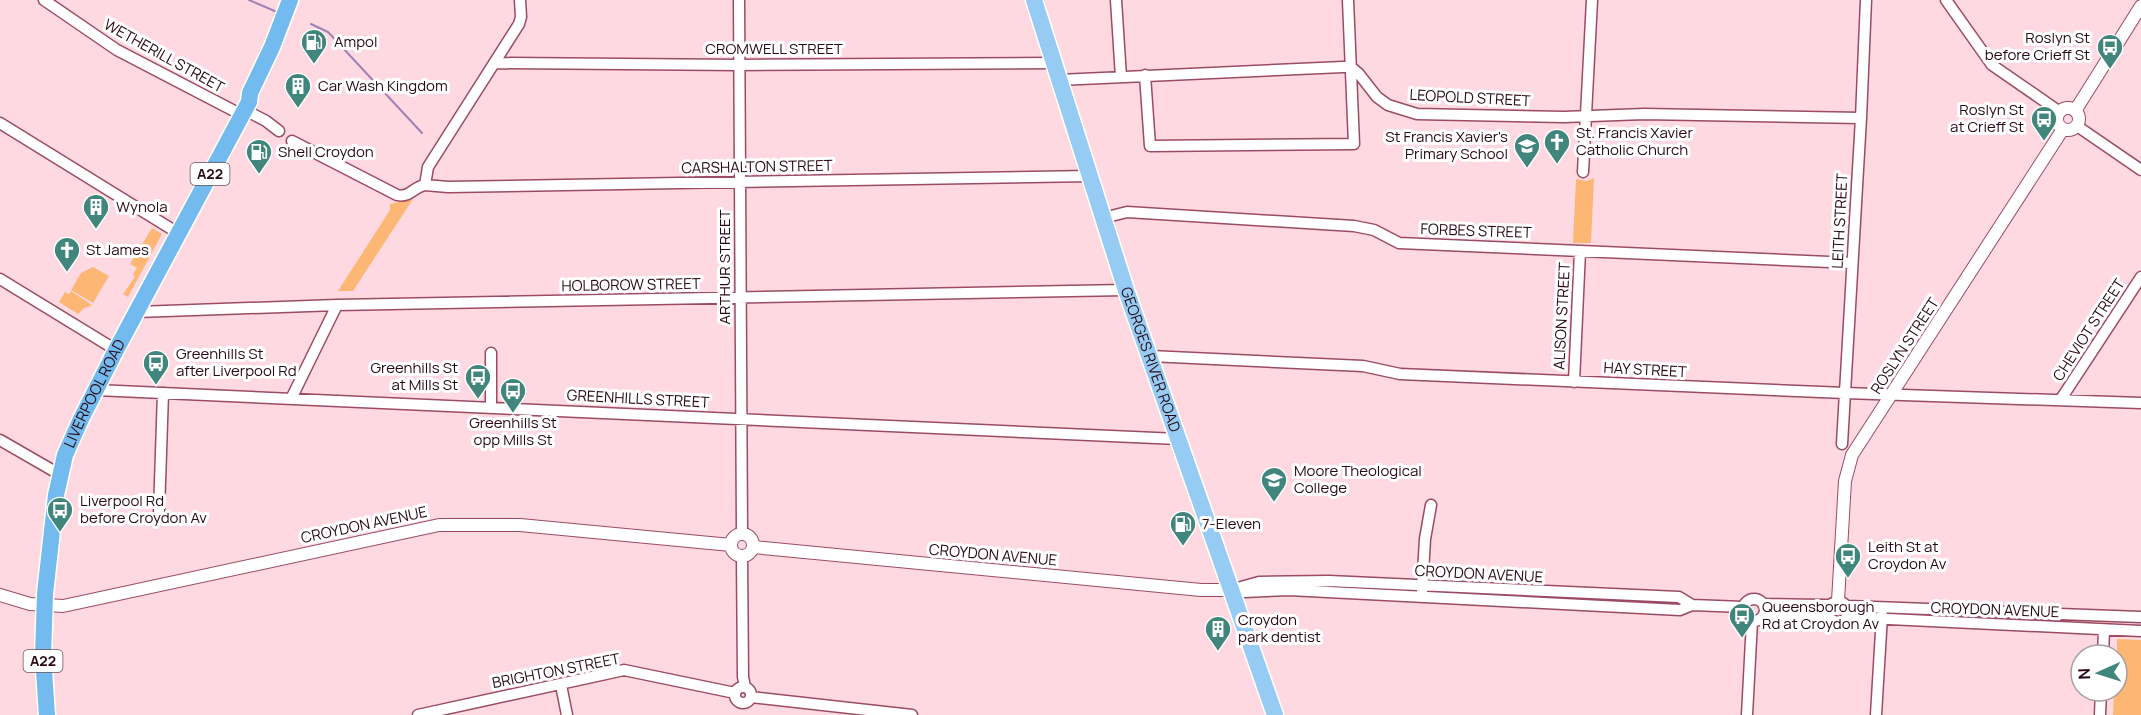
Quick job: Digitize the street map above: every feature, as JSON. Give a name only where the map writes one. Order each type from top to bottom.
[{"type":"highway","name":"LIVERPOOL ROAD","points":[[46,715],[43,656],[44,606],[59,474],[72,436],[245,109],[290,0]]},
{"type":"highway","name":"LIVERPOOL ROAD","points":[[245,109],[257,96],[282,49],[291,30],[299,0]]},
{"type":"main road","name":"GEORGES RIVER ROAD","points":[[1034,0],[1126,290],[1275,715]]},
{"type":"street","name":"WETHERILL STREET","points":[[44,0],[117,50],[245,109],[279,131]]},
{"type":"street","points":[[292,141],[397,195],[406,195],[425,185],[428,167],[521,20],[520,0]]},
{"type":"street","name":"ARTHUR STREET","points":[[739,0],[742,534]]},
{"type":"street","points":[[1116,0],[1121,77]]},
{"type":"street","points":[[1145,75],[1150,146],[1354,144],[1348,0]]},
{"type":"street","points":[[1583,172],[1592,0]]},
{"type":"street","name":"LEITH STREET","points":[[1842,444],[1866,0]]},
{"type":"street","points":[[1946,0],[1992,65],[2060,112]]},
{"type":"street","points":[[2075,111],[2141,6]]},
{"type":"street","name":"CROMWELL STREET","points":[[494,63],[739,65],[1054,63]]},
{"type":"street","points":[[1059,80],[1351,67]]},
{"type":"street","name":"LEOPOLD STREET","points":[[1351,67],[1377,97],[1388,105],[1417,114],[1586,117],[1644,114],[1861,118]]},
{"type":"street","points":[[2066,109],[2075,111],[2079,120],[2077,126],[2069,130],[2063,129],[2057,121],[2060,112],[2066,109]]},
{"type":"street","points":[[0,123],[178,233]]},
{"type":"street","points":[[2077,126],[2141,170]]},
{"type":"street","name":"ROSLYN STREET","points":[[1841,607],[1842,515],[1846,471],[1852,455],[2063,129]]},
{"type":"street","name":"CARSHALTON STREET","points":[[425,185],[448,187],[1090,176]]},
{"type":"street","name":"FORBES STREET","points":[[1103,218],[1127,212],[1337,225],[1374,230],[1400,243],[1852,263]]},
{"type":"street","name":"ALISON STREET","points":[[1574,382],[1580,251]]},
{"type":"street","name":"CHEVIOT STREET","points":[[2061,399],[2141,277]]},
{"type":"street","points":[[0,279],[116,350]]},
{"type":"street","name":"HOLBOROW STREET","points":[[137,312],[337,305],[1126,290]]},
{"type":"street","points":[[291,399],[337,305]]},
{"type":"street","points":[[491,353],[491,407]]},
{"type":"street","name":"HAY STREET","points":[[1150,356],[1363,366],[1400,374],[2141,403]]},
{"type":"street","name":"GREENHILLS STREET","points":[[96,390],[1178,439]]},
{"type":"street","points":[[159,512],[163,393]]},
{"type":"street","points":[[0,440],[59,474]]},
{"type":"street","points":[[1422,592],[1425,539],[1431,506]]},
{"type":"street","name":"CROYDON AVENUE","points":[[0,595],[30,604],[63,606],[439,525],[520,525],[731,545]]},
{"type":"street","points":[[742,534],[752,540],[753,547],[748,555],[742,556],[735,554],[731,545],[733,538],[742,534]]},
{"type":"street","name":"CROYDON AVENUE","points":[[753,547],[1201,590],[1231,590],[1259,582],[1329,581],[1422,592],[1583,599],[1680,610],[1692,605],[1743,607]]},
{"type":"street","points":[[742,556],[743,677],[745,687],[751,692],[746,705]]},
{"type":"street","points":[[1759,600],[1764,609],[1761,619],[1752,621],[1744,616],[1743,607],[1747,601],[1759,600]]},
{"type":"street","points":[[1876,715],[1883,606]]},
{"type":"street","name":"CROYDON AVENUE","points":[[1764,609],[1883,606],[2141,617]]},
{"type":"street","points":[[1764,609],[1828,617],[1839,622],[1841,607],[1827,610],[1828,617]]},
{"type":"street","name":"CROYDON AVENUE","points":[[1841,607],[1881,620],[2141,632]]},
{"type":"street","points":[[1991,624],[1992,611]]},
{"type":"street","points":[[1747,715],[1752,621]]},
{"type":"street","points":[[2103,643],[2104,630]]},
{"type":"street","name":"BRIGHTON STREET","points":[[418,715],[624,670],[735,693]]},
{"type":"street","points":[[561,685],[567,715]]},
{"type":"street","points":[[745,687],[739,687],[735,693],[736,701],[746,705],[912,715]]},
{"type":"shaded area","points":[[1594,178],[1591,243],[1573,243],[1576,179],[1587,181]]},
{"type":"shaded area","points":[[413,199],[353,291],[338,291],[390,210],[390,204]]},
{"type":"shaded area","points":[[152,228],[162,234],[128,297],[123,294],[135,277],[133,274],[137,268],[130,264]]},
{"type":"shaded area","points":[[93,267],[109,276],[93,303],[71,290],[81,273]]},
{"type":"shaded area","points":[[71,291],[92,305],[84,308],[78,314],[59,302],[65,292],[69,294]]},
{"type":"shaded area","points":[[2117,639],[2141,640],[2141,715],[2113,715],[2114,703],[2129,703],[2129,643],[2117,643]]},
{"type":"waterway","points":[[249,0],[277,12]]},
{"type":"waterway","points":[[311,24],[328,32],[422,133]]},
{"type":"place","name":"Ampol","points":[[314,65]]},
{"type":"place","name":"Roslyn St before Crieff St","points":[[2110,70]]},
{"type":"place","name":"Car Wash Kingdom","points":[[298,109]]},
{"type":"place","name":"Roslyn St at Crieff St","points":[[2044,142]]},
{"type":"place","name":"St. Francis Xavier Catholic Church","points":[[1557,165]]},
{"type":"place","name":"St Francis Xavier's Primary School","points":[[1527,169]]},
{"type":"place","name":"Shell Croydon","points":[[259,175]]},
{"type":"place","name":"Wynola","points":[[96,230]]},
{"type":"place","name":"St James","points":[[67,273]]},
{"type":"place","name":"Greenhills St after Liverpool Rd","points":[[156,386]]},
{"type":"place","name":"Greenhills St at Mills St","points":[[478,400]]},
{"type":"place","name":"Greenhills St opp Mills St","points":[[513,414]]},
{"type":"place","name":"Moore Theological College","points":[[1274,503]]},
{"type":"place","name":"Liverpool Rd before Croydon Av","points":[[60,533]]},
{"type":"place","name":"7-Eleven","points":[[1183,547]]},
{"type":"place","name":"Leith St at Croydon Av","points":[[1848,579]]},
{"type":"place","name":"Queensborough Rd at Croydon Av","points":[[1742,639]]},
{"type":"place","name":"Croydon park dentist","points":[[1218,652]]}]
